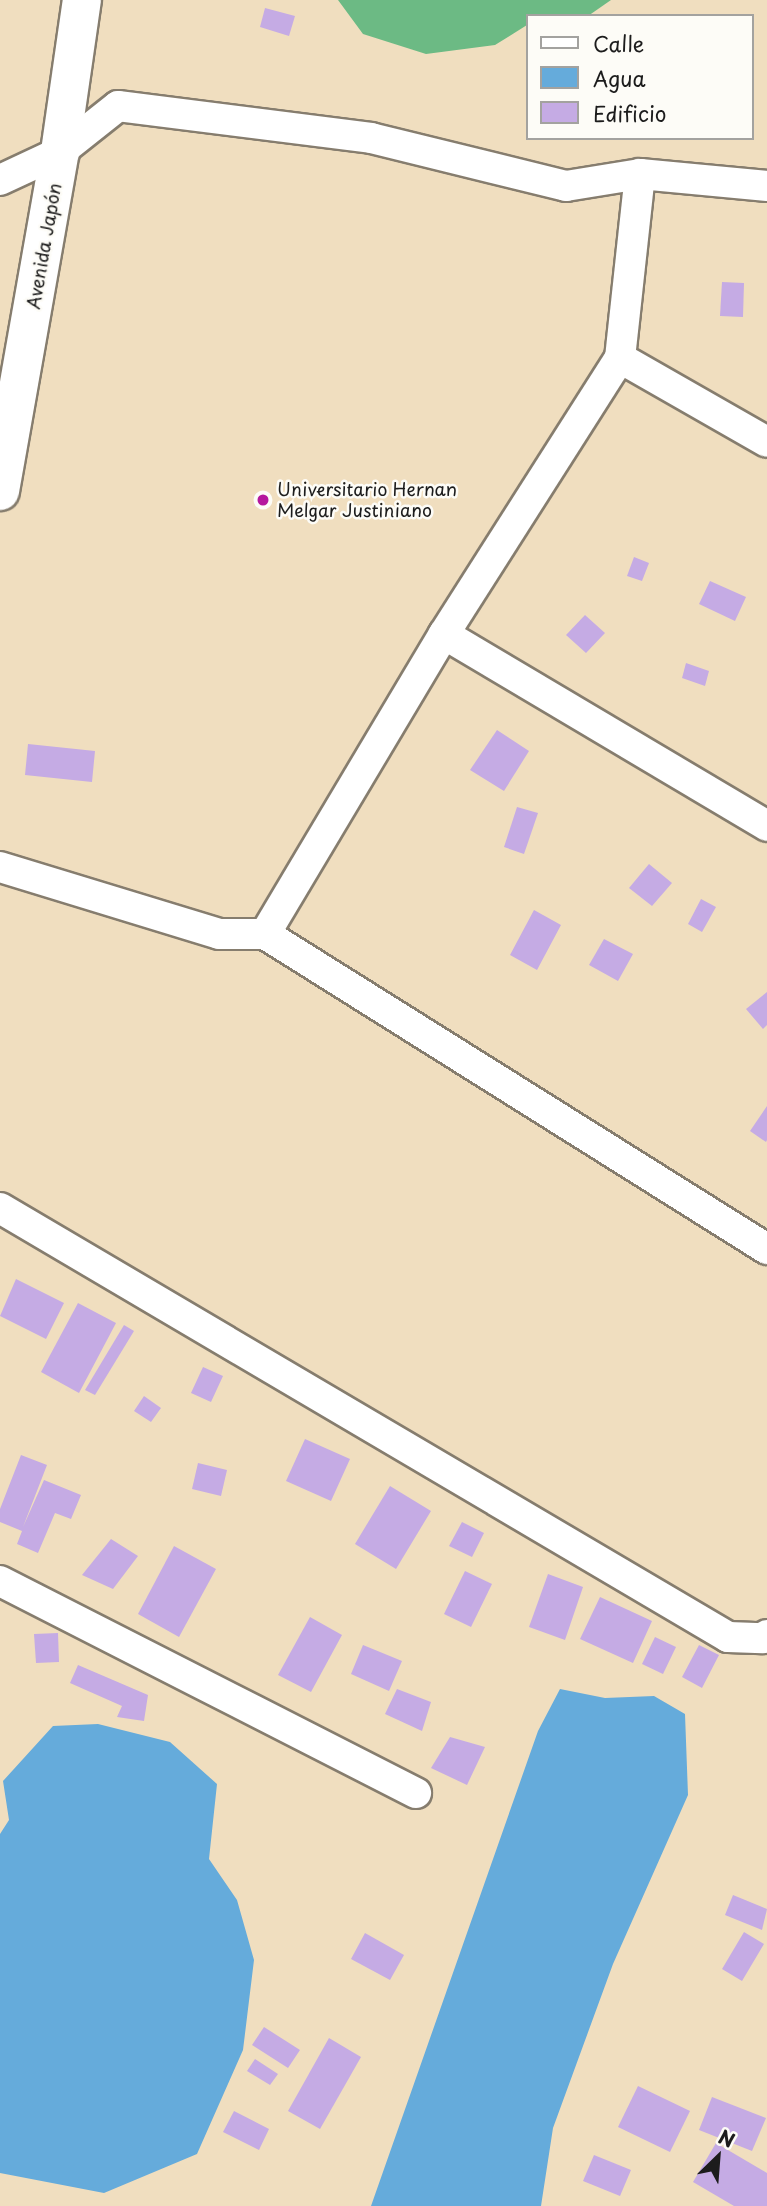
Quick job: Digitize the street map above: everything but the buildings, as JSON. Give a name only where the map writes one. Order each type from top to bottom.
[{"type":"street","name":"Avenida Japón","points":[[0,491],[60,152],[82,0]]},
{"type":"street","points":[[0,180],[60,152],[118,106],[371,138],[566,186],[640,174],[767,186]]},
{"type":"street","points":[[265,934],[444,634],[620,358],[640,174]]},
{"type":"street","points":[[620,358],[767,442]]},
{"type":"street","points":[[444,634],[767,826]]},
{"type":"street","points":[[0,867],[219,934],[265,934],[767,1249]]},
{"type":"street","points":[[0,1208],[728,1637],[763,1639],[767,1635]]},
{"type":"street","points":[[0,1581],[416,1794]]},
{"type":"green space","points":[[338,0],[611,0],[591,14],[526,14],[526,26],[495,45],[426,54],[363,34]]},
{"type":"water","points":[[560,1689],[605,1698],[654,1696],[685,1714],[688,1795],[613,1964],[553,2128],[541,2206],[371,2206],[538,1731]]},
{"type":"water","points":[[98,1724],[170,1742],[217,1784],[209,1859],[237,1900],[254,1960],[243,2050],[197,2154],[104,2193],[0,2173],[0,1834],[9,1820],[3,1781],[53,1726]]},
{"type":"place","name":"Universitario Hernan Melgar Justiniano","points":[[263,500]]}]
